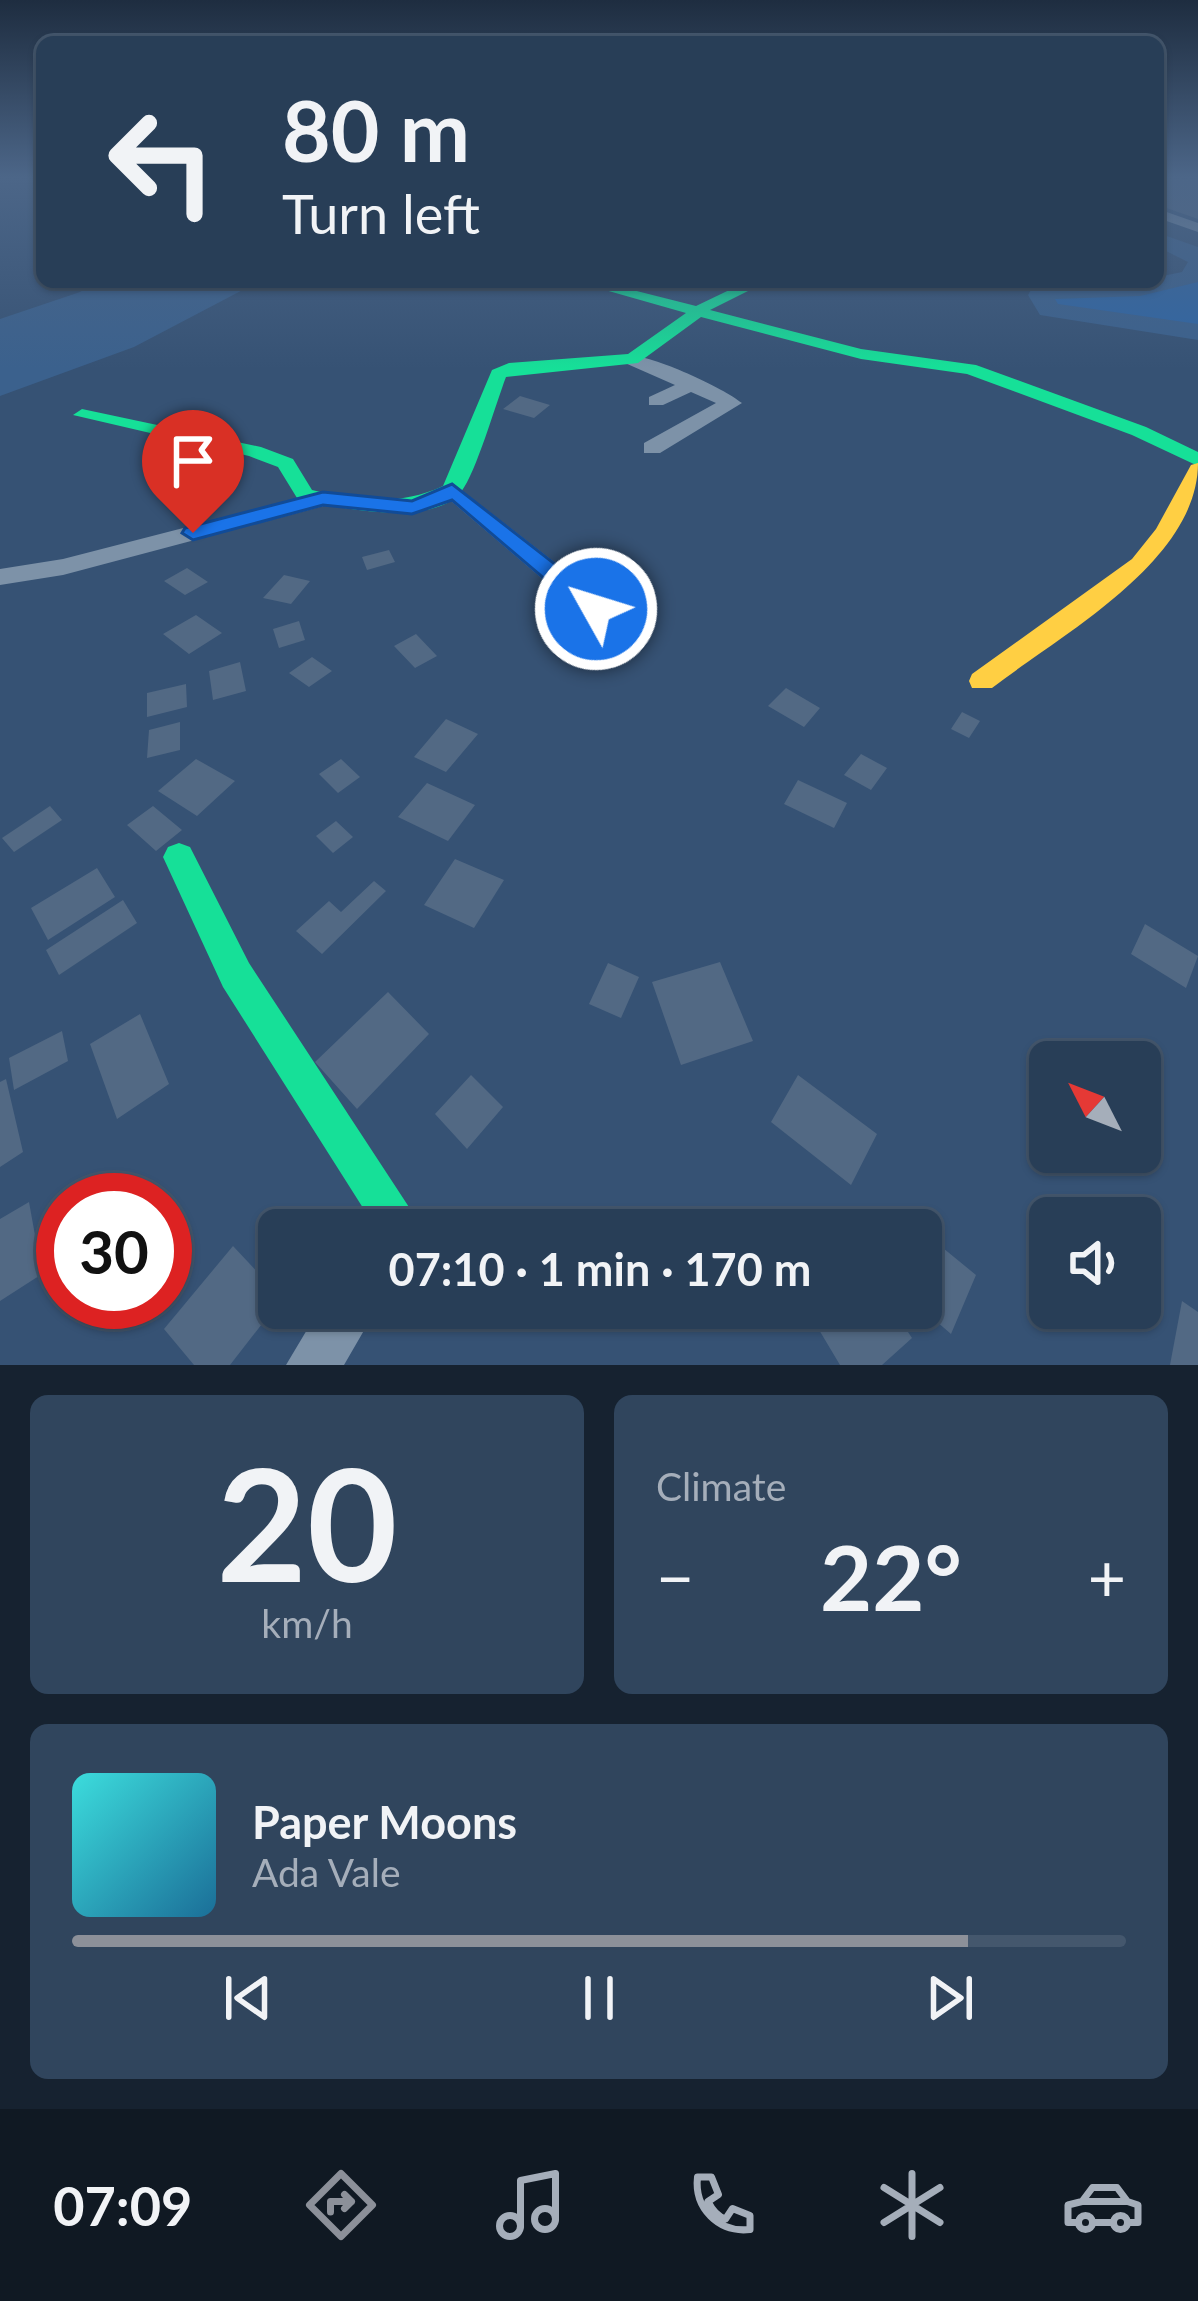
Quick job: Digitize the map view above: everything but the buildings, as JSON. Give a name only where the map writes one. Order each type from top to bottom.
[{"type":"street","points":[[606,288],[861,354],[970,369],[1139,430],[1198,464],[1166,531],[1140,564],[982,681]]},
{"type":"street","points":[[632,359],[713,301],[744,288]]},
{"type":"street","points":[[82,415],[254,451],[286,464],[304,494],[412,508],[437,501],[452,490],[498,374],[509,368],[632,359],[733,403],[652,448]]},
{"type":"street","points":[[656,401],[695,383]]},
{"type":"street","points":[[452,490],[596,609]]},
{"type":"street","points":[[0,577],[63,567],[323,499]]},
{"type":"street","points":[[179,857],[236,975],[388,1209]]},
{"type":"street","points":[[314,1365],[337,1329]]},
{"type":"shaded area","points":[[1198,279],[1198,329],[1056,309],[1050,297],[1075,292],[1145,293]]},
{"type":"shaded area","points":[[86,288],[247,288],[134,347],[0,396],[0,319]]},
{"type":"waterway","points":[[1164,242],[1182,246],[1198,258]]},
{"type":"waterway","points":[[1164,283],[1191,277],[1198,264]]},
{"type":"waterway","points":[[1070,288],[1144,288]]},
{"type":"waterway","points":[[1070,288],[1040,295],[1049,310],[1198,332]]},
{"type":"traffic: fast","points":[[607,288],[861,354],[970,369],[1139,431],[1198,460]]},
{"type":"traffic: fast","points":[[82,415],[254,451],[286,463],[304,494],[379,507],[416,503],[452,490],[498,374],[509,368],[632,359],[713,301],[744,288]]},
{"type":"traffic: fast","points":[[179,857],[236,975],[388,1209]]},
{"type":"traffic: slow","points":[[982,681],[1140,564],[1166,531],[1198,469]]},
{"type":"route","points":[[193,533],[323,499],[412,508],[437,501],[452,490],[596,609]]}]
